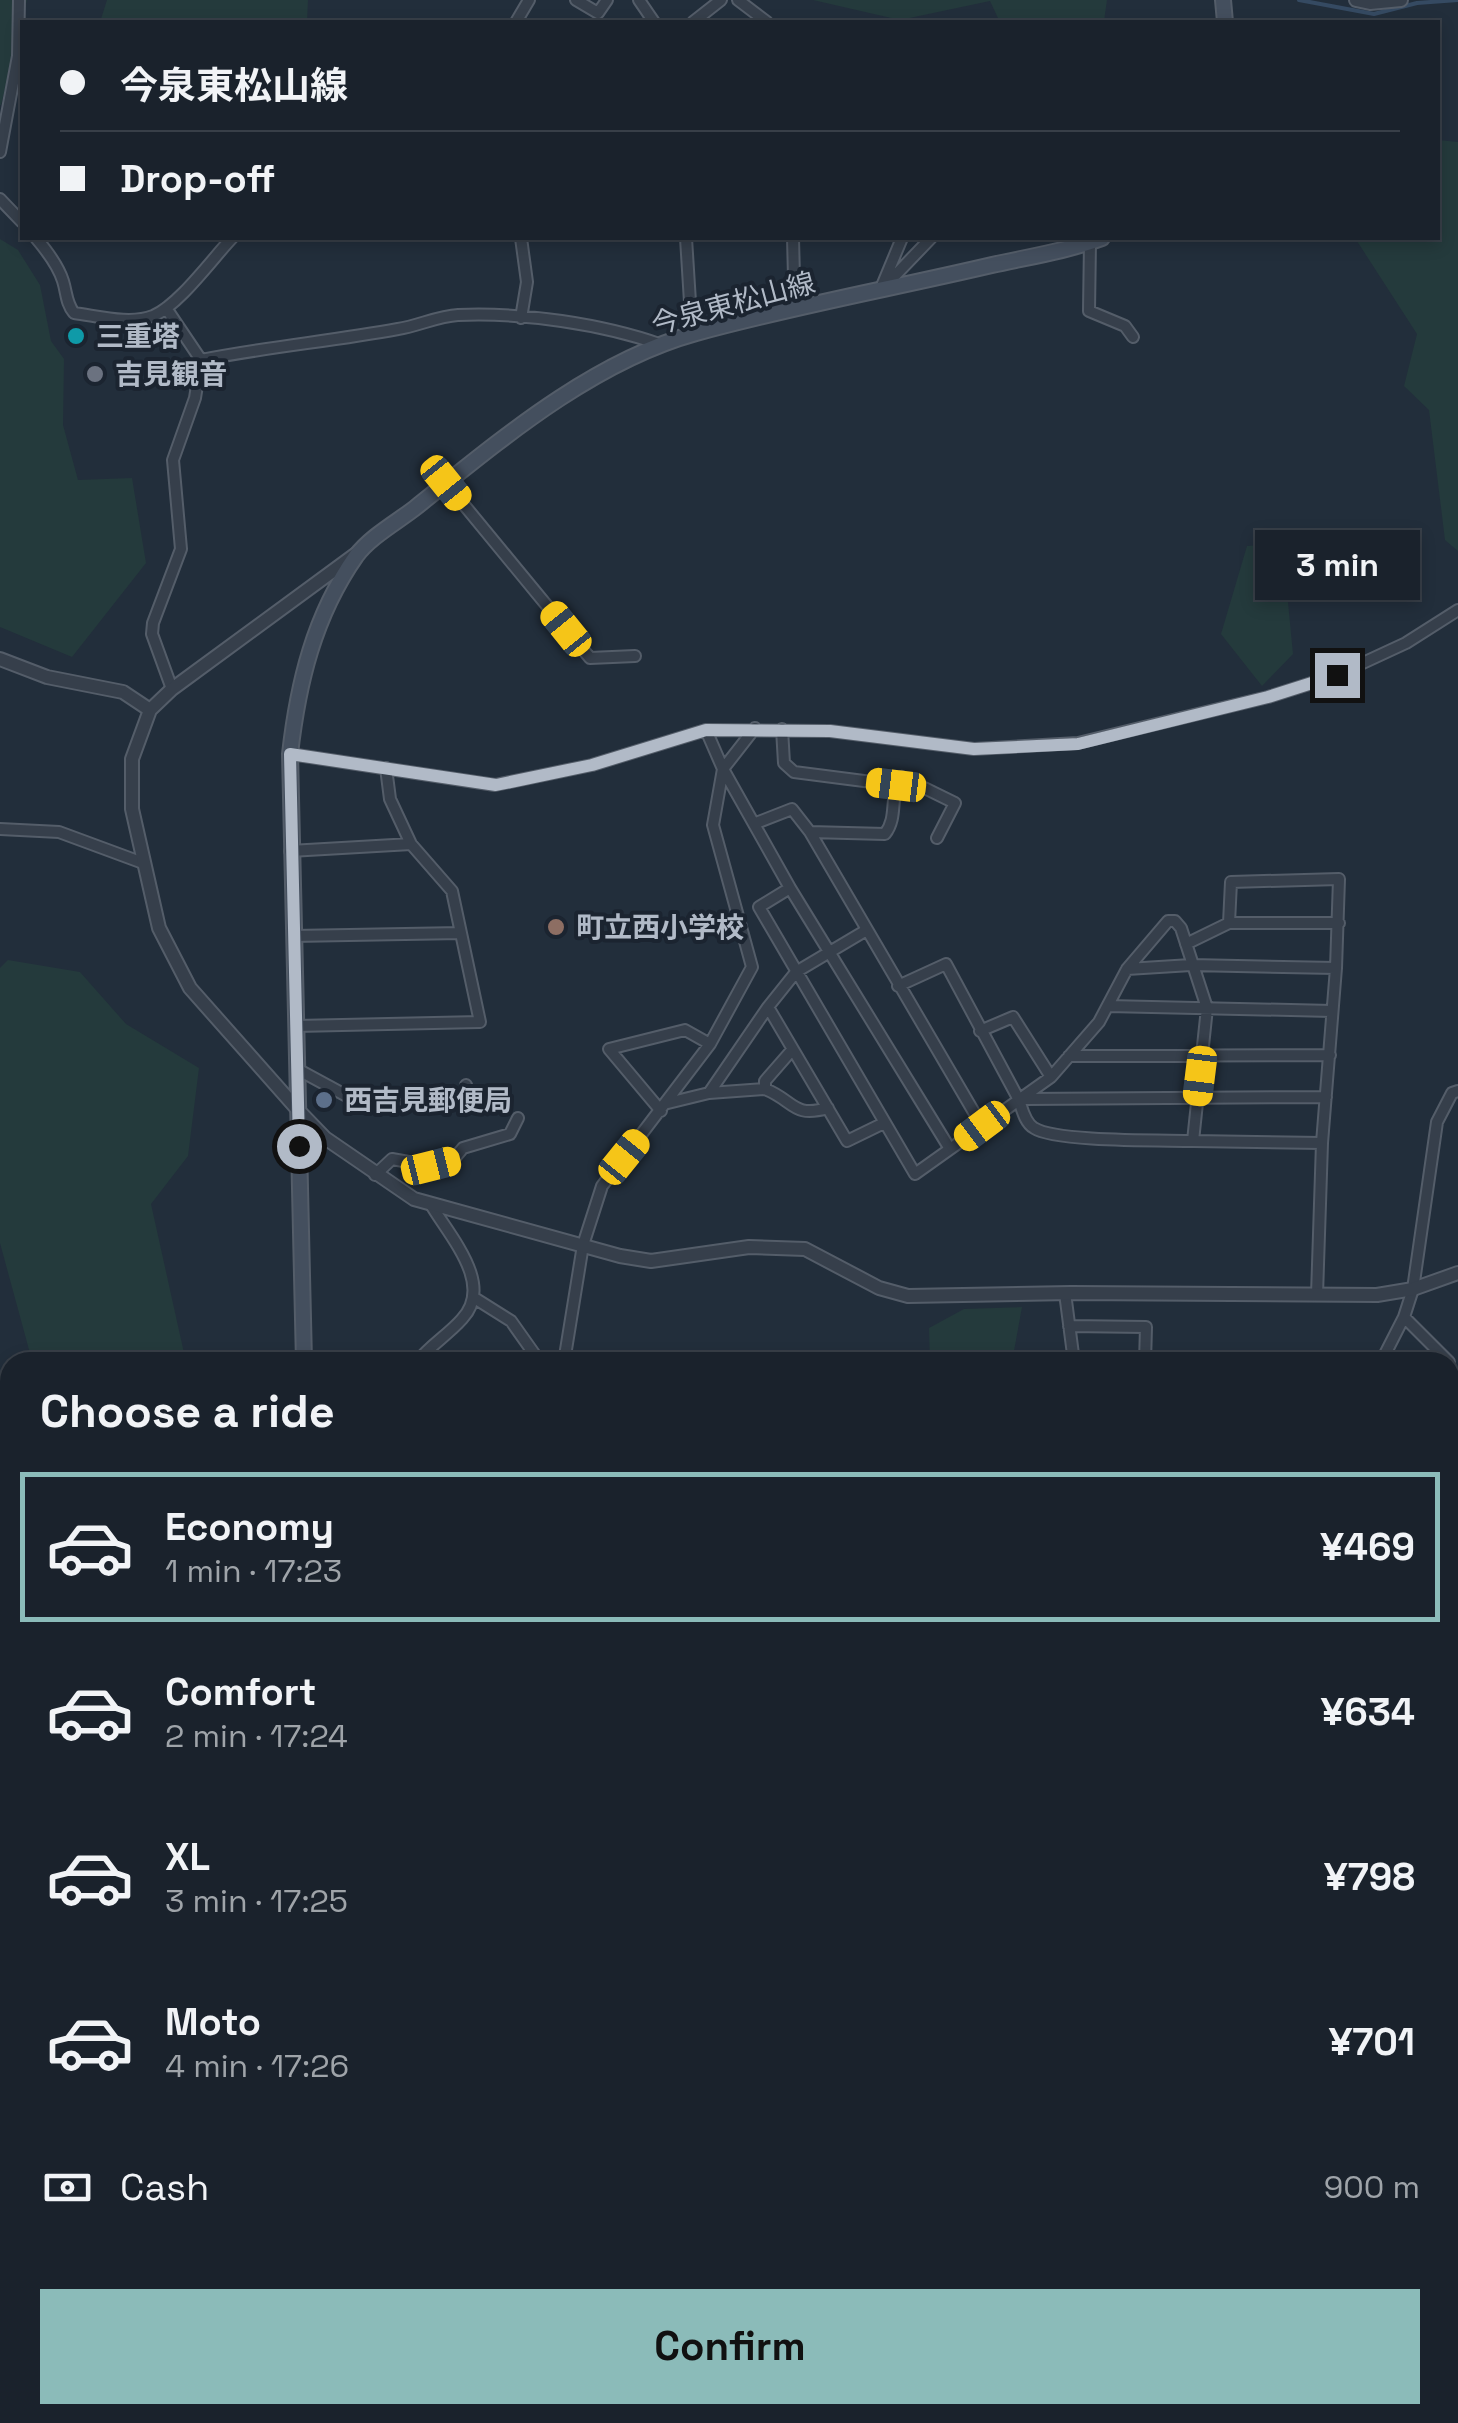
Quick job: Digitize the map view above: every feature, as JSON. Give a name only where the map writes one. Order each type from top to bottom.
[{"type":"main road","name":"今泉東松山線","points":[[304,1352],[290,754],[297,694],[308,650],[358,552],[577,388],[662,345],[774,313],[1096,240]]},
{"type":"street","points":[[0,152],[20,56],[19,0]]},
{"type":"street","points":[[576,0],[598,12],[606,0]]},
{"type":"street","points":[[696,20],[722,0]]},
{"type":"street","points":[[738,0],[765,20]]},
{"type":"street","points":[[1356,0],[1400,0]]},
{"type":"street","points":[[0,200],[20,220]]},
{"type":"street","points":[[38,240],[62,278],[68,305],[74,313],[122,320],[150,318],[166,308],[230,240]]},
{"type":"street","points":[[521,240],[527,282],[521,318]]},
{"type":"street","points":[[686,240],[692,334]]},
{"type":"street","points":[[774,313],[794,277],[794,240]]},
{"type":"street","points":[[880,292],[901,240]]},
{"type":"street","points":[[880,292],[929,240]]},
{"type":"street","points":[[1096,240],[1088,311],[1125,326],[1132,337]]},
{"type":"street","points":[[166,308],[201,360],[195,398],[173,460],[181,550],[153,622],[152,634],[172,688]]},
{"type":"street","points":[[201,360],[399,329],[456,315],[521,318],[626,332],[662,345]]},
{"type":"street","points":[[446,483],[590,658],[634,656]]},
{"type":"street","points":[[358,552],[172,688],[150,710],[132,759],[132,809],[159,928],[190,988],[325,1138],[375,1175],[414,1199],[652,1261],[776,1246],[804,1249],[879,1288],[908,1296],[1378,1295],[1412,1289],[1458,1273]]},
{"type":"street","points":[[290,754],[496,785],[592,765],[706,730],[830,731],[974,749],[1078,744],[1268,697],[1337,675],[1406,643],[1458,610]]},
{"type":"street","points":[[0,659],[47,677],[122,692],[150,710]]},
{"type":"street","points":[[566,1352],[584,1245],[602,1186],[710,1044],[752,967],[713,825],[723,769],[755,728]]},
{"type":"street","points":[[782,729],[784,763],[794,772],[896,785]]},
{"type":"street","points":[[706,730],[723,769],[790,888],[950,1148]]},
{"type":"street","points":[[296,1026],[480,1022],[452,891],[410,844],[390,799],[386,768]]},
{"type":"street","points":[[810,832],[885,834],[894,823],[896,785],[902,777],[956,803],[937,838]]},
{"type":"street","points":[[756,823],[792,809],[810,832],[982,1126]]},
{"type":"street","points":[[0,829],[59,832],[143,863]]},
{"type":"street","points":[[290,851],[410,844]]},
{"type":"street","points":[[1229,923],[1231,882],[1340,879],[1316,1296]]},
{"type":"street","points":[[790,888],[760,907],[916,1174],[1052,1077],[1090,1034],[1127,969],[1168,921],[1176,921],[1207,1008],[1193,1141]]},
{"type":"street","points":[[1186,944],[1229,923],[1339,923]]},
{"type":"street","points":[[709,1093],[796,972],[865,931]]},
{"type":"street","points":[[293,936],[461,933]]},
{"type":"street","points":[[898,986],[946,964],[1035,1130],[1062,1135],[1193,1141],[1322,1143]]},
{"type":"street","points":[[1127,969],[1192,965],[1336,968]]},
{"type":"street","points":[[1108,1006],[1332,1012]]},
{"type":"street","points":[[768,1007],[848,1140],[884,1123]]},
{"type":"street","points":[[980,1031],[1013,1017],[1052,1077]]},
{"type":"street","points":[[664,1107],[609,1049],[685,1030],[710,1044]]},
{"type":"street","points":[[765,1089],[764,1081],[792,1050]]},
{"type":"street","points":[[1069,1056],[1330,1055]]},
{"type":"street","points":[[297,1069],[369,1108],[465,1099],[466,1085]]},
{"type":"street","points":[[664,1107],[709,1093],[765,1089],[783,1096],[795,1110],[806,1114],[828,1108]]},
{"type":"street","points":[[1386,1352],[1404,1317],[1412,1289],[1436,1122],[1452,1093],[1458,1091]]},
{"type":"street","points":[[1019,1100],[1326,1098]]},
{"type":"street","points":[[375,1175],[392,1160],[431,1166],[452,1161],[464,1148],[510,1134],[518,1118]]},
{"type":"street","points":[[427,1352],[465,1316],[476,1299],[473,1275],[430,1203]]},
{"type":"street","points":[[1064,1293],[1073,1352]]},
{"type":"street","points":[[476,1299],[511,1321],[533,1352]]},
{"type":"street","points":[[1404,1317],[1439,1352]]},
{"type":"street","points":[[1069,1326],[1146,1328],[1145,1352]]},
{"type":"green space","points":[[0,0],[27,0],[20,20],[0,105]]},
{"type":"green space","points":[[107,0],[308,0],[307,20],[101,20]]},
{"type":"green space","points":[[813,0],[1107,0],[1104,20],[996,20],[990,1],[900,20]]},
{"type":"green space","points":[[1440,140],[1458,142],[1458,551],[1445,540],[1429,410],[1404,386],[1417,334],[1356,240],[1440,240]]},
{"type":"green space","points":[[0,239],[18,250],[40,285],[51,341],[64,359],[63,425],[78,480],[132,478],[146,563],[72,657],[0,627]]},
{"type":"green space","points":[[1263,545],[1287,592],[1293,654],[1262,686],[1221,634],[1247,546]]},
{"type":"green space","points":[[8,960],[80,972],[126,1024],[199,1068],[188,1156],[151,1204],[184,1352],[30,1352],[0,1243],[0,968]]},
{"type":"green space","points":[[1022,1307],[1014,1352],[930,1352],[929,1328],[964,1309]]},
{"type":"waterway","points":[[1299,0],[1374,14],[1417,3],[1458,0]]},
{"type":"place","name":"三重塔","points":[[76,336]]},
{"type":"place","name":"吉見観音","points":[[95,374]]},
{"type":"place","name":"町立西小学校","points":[[556,927]]},
{"type":"place","name":"西吉見郵便局","points":[[324,1100]]},
{"type":"route","points":[[299,1146],[290,754],[496,785],[592,765],[706,730],[830,731],[974,749],[1078,744],[1160,726],[1337,675]]}]
